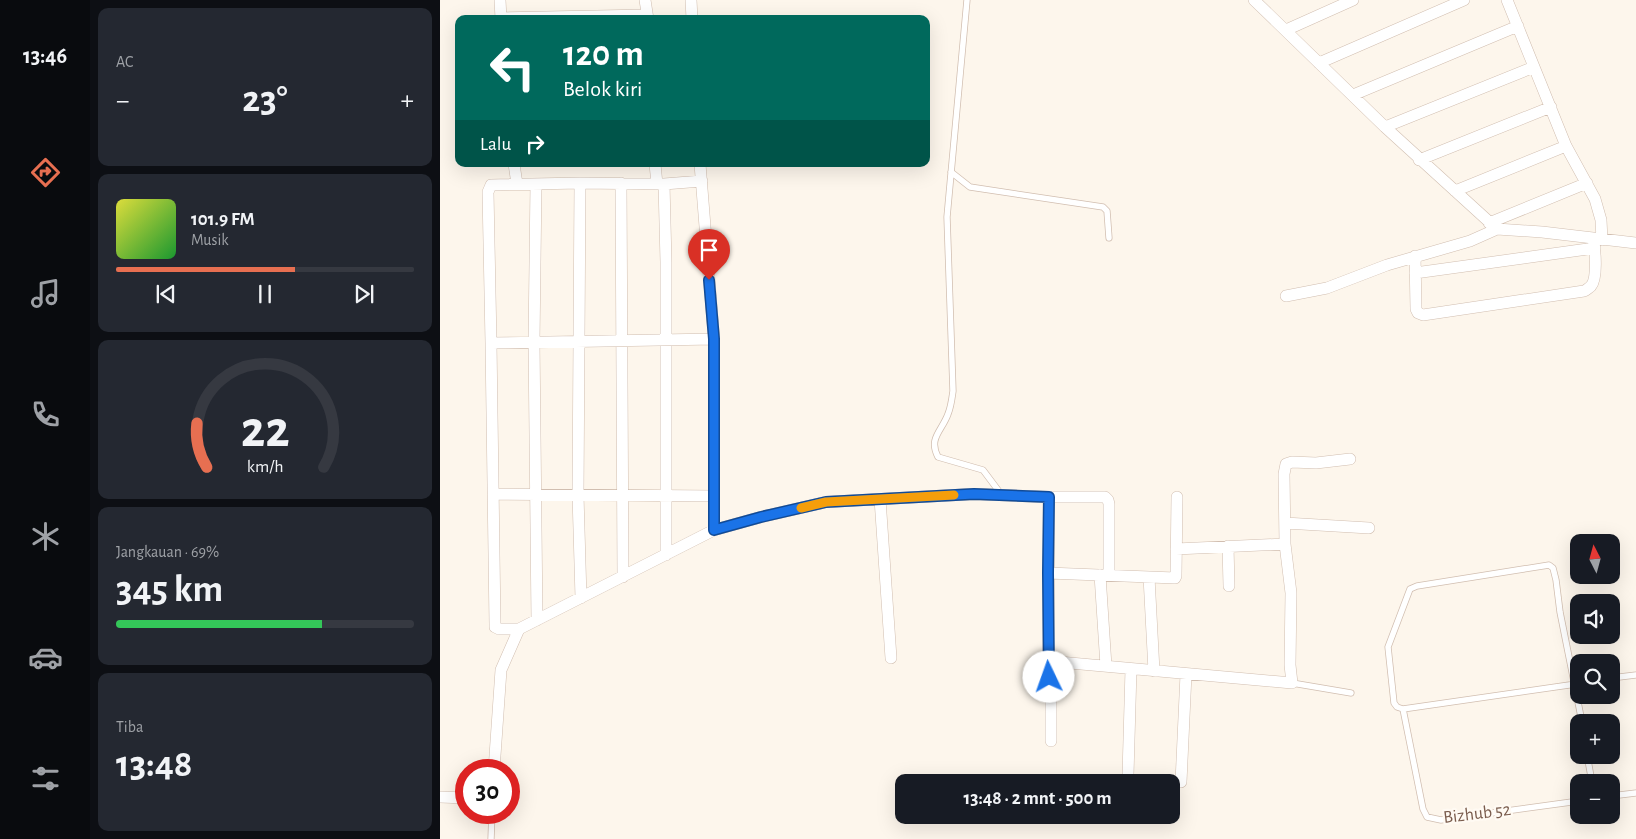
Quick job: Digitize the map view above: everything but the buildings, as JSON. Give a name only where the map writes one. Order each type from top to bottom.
[{"type":"street","points":[[500,0],[501,15]]},
{"type":"street","points":[[645,0],[647,15]]},
{"type":"street","points":[[691,0],[692,15]]},
{"type":"street","points":[[1254,0],[1384,127],[1493,226],[1597,242],[1636,243]]},
{"type":"street","points":[[1286,30],[1353,0]]},
{"type":"street","points":[[1319,63],[1464,0]]},
{"type":"street","points":[[1415,256],[1416,309],[1418,313],[1423,315],[1584,291],[1591,287],[1594,280],[1601,220],[1596,199],[1566,146],[1507,0]]},
{"type":"street","points":[[1353,95],[1518,26]]},
{"type":"street","points":[[1384,127],[1534,67]]},
{"type":"street","points":[[1419,160],[1551,107]]},
{"type":"street","points":[[1456,191],[1566,146]]},
{"type":"street","points":[[514,167],[517,184]]},
{"type":"street","points":[[655,167],[660,184],[666,340],[666,555]]},
{"type":"street","points":[[700,167],[714,339],[714,530]]},
{"type":"street","points":[[702,181],[660,184],[580,183],[489,186],[496,627],[499,629],[519,629],[714,530],[826,502],[974,494],[1105,497],[1108,500],[1104,575],[1106,666]]},
{"type":"street","points":[[1286,296],[1327,288],[1387,264],[1470,241],[1493,226],[1587,182]]},
{"type":"street","points":[[580,183],[578,495],[581,598]]},
{"type":"street","points":[[621,183],[623,577]]},
{"type":"street","points":[[536,184],[534,342],[537,620]]},
{"type":"street","points":[[1415,274],[1597,242]]},
{"type":"street","points":[[491,343],[714,339]]},
{"type":"street","points":[[1048,660],[1292,683],[1290,665],[1291,594],[1285,544],[1284,474],[1286,464],[1292,462],[1350,459]]},
{"type":"street","points":[[493,494],[714,496]]},
{"type":"street","points":[[1049,497],[1048,660],[1051,741]]},
{"type":"street","points":[[1048,573],[1172,578],[1176,576],[1177,497]]},
{"type":"street","points":[[880,499],[891,658]]},
{"type":"street","points":[[1285,523],[1368,528]]},
{"type":"street","points":[[1176,548],[1285,544]]},
{"type":"street","points":[[1228,546],[1229,586]]},
{"type":"street","points":[[1149,577],[1154,671]]},
{"type":"street","points":[[495,759],[501,670],[519,629]]},
{"type":"street","points":[[1128,774],[1131,669]]},
{"type":"street","points":[[1181,782],[1186,674]]},
{"type":"street","points":[[440,797],[455,798]]},
{"type":"lane","points":[[967,0],[947,217],[953,391],[950,411],[944,424],[935,436],[933,448],[938,457],[983,470],[1002,495]]},
{"type":"lane","points":[[951,172],[970,187],[1103,207],[1107,211],[1109,238]]},
{"type":"lane","points":[[1570,654],[1560,612],[1553,568],[1545,564],[1417,586],[1410,590],[1388,646],[1394,703],[1397,707],[1403,709],[1570,685]]},
{"type":"lane","points":[[1620,677],[1636,674]]},
{"type":"lane","points":[[1292,683],[1351,693]]},
{"type":"lane","name":"Bizhub 52","points":[[1403,709],[1423,809],[1427,817],[1441,820],[1570,802]]},
{"type":"lane","points":[[1620,795],[1636,793]]},
{"type":"lane","points":[[491,839],[492,824]]},
{"type":"slow traffic","points":[[801,508],[826,502],[954,495]]},
{"type":"route","points":[[709,280],[714,339],[714,530],[826,502],[974,494],[1049,497],[1049,677]]}]
